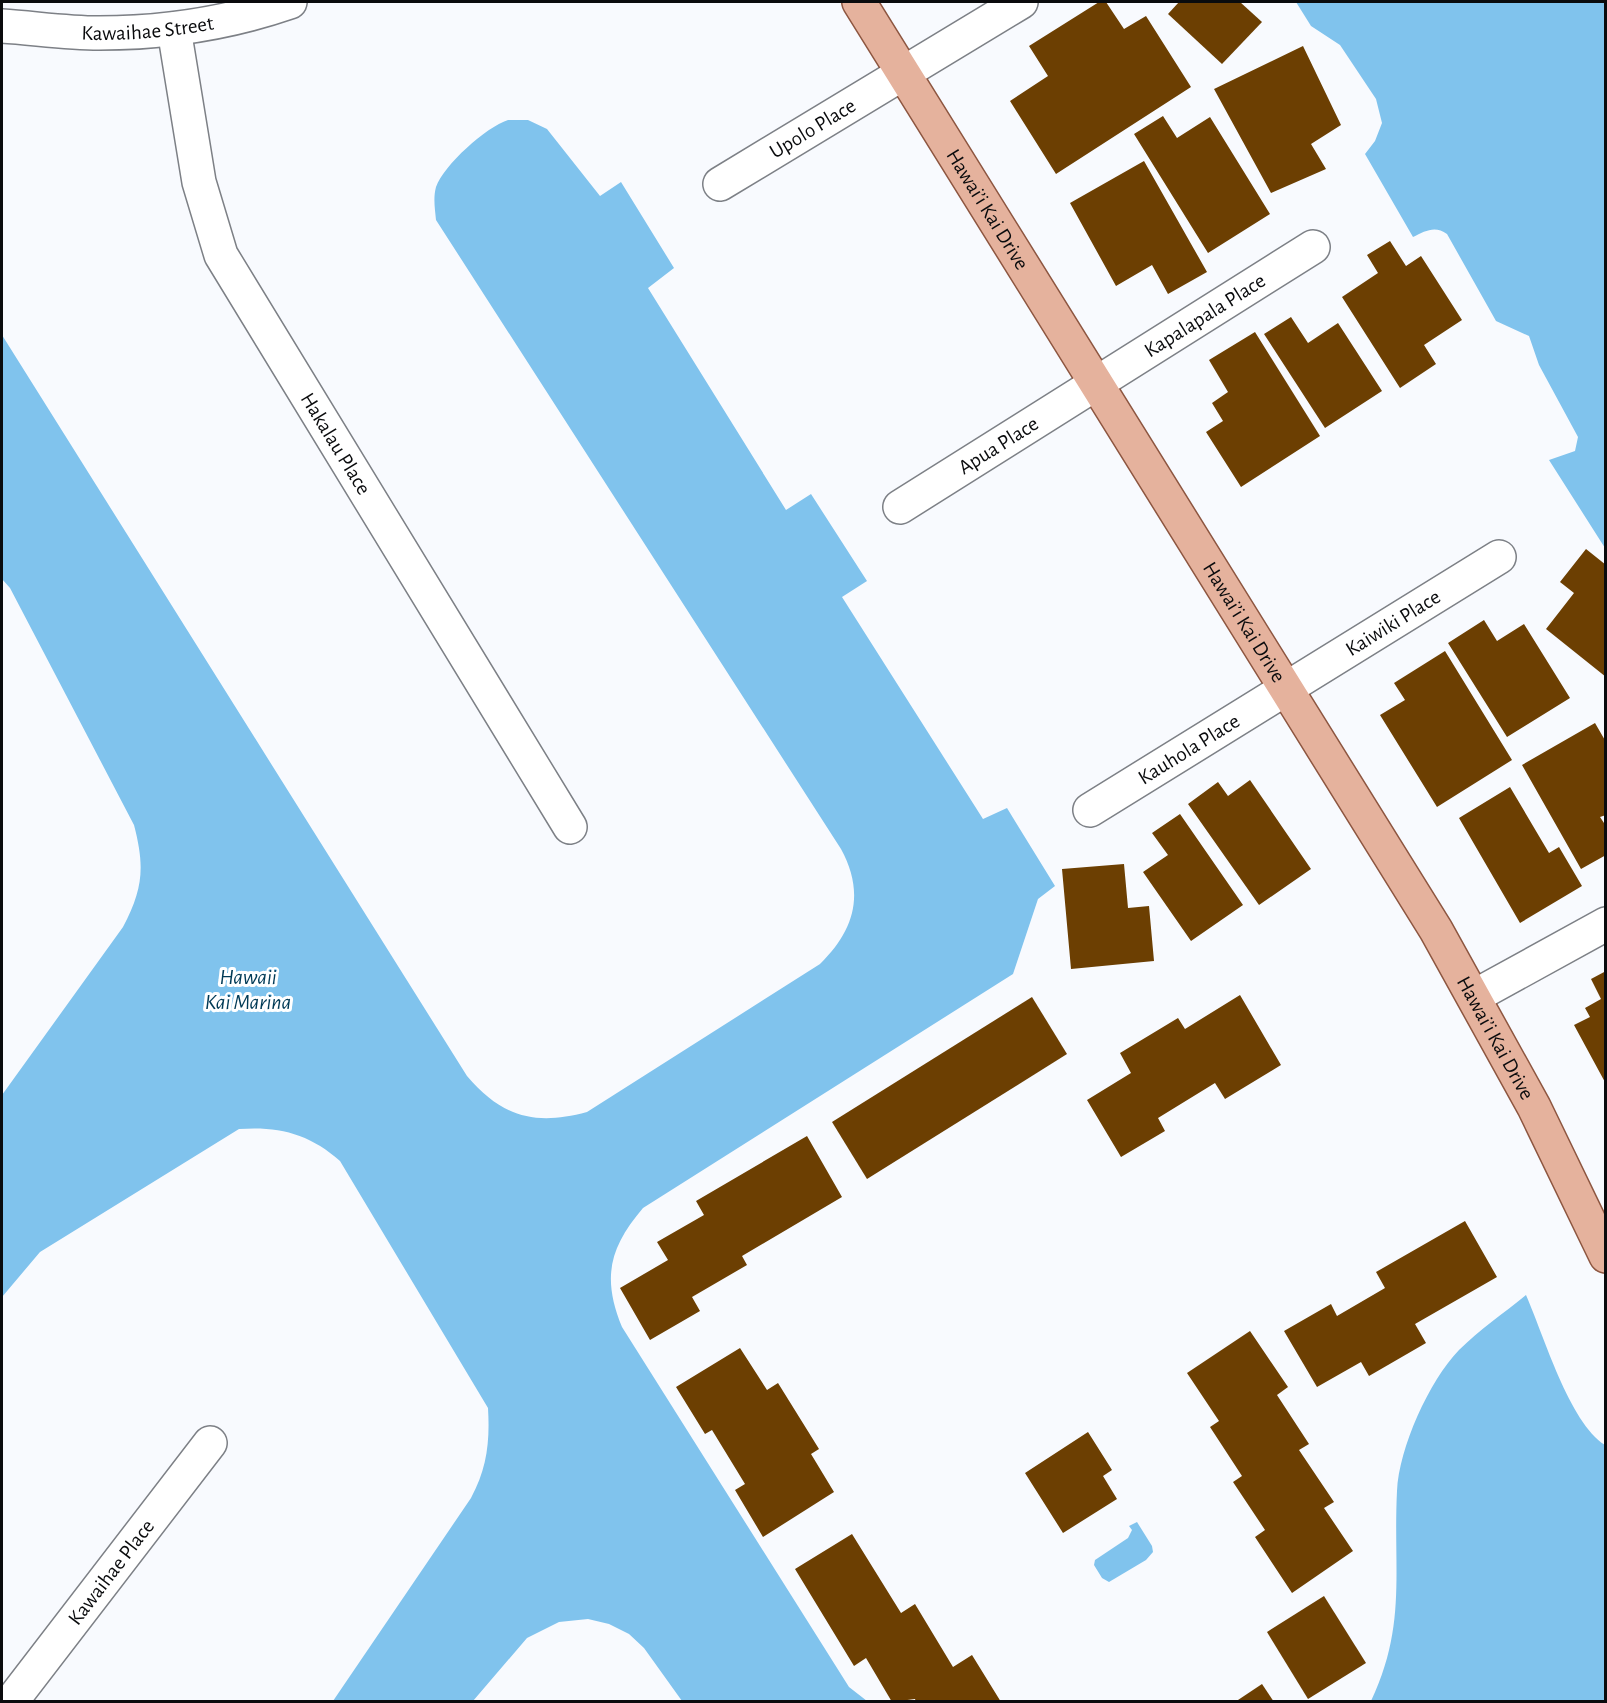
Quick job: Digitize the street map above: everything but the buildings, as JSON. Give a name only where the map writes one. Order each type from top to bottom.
[{"type":"main road","name":"Hawai’i Kai Drive","points":[[859,2],[1475,996],[1574,1186],[1605,1256]]},
{"type":"street","name":"Kawaihae Street","points":[[2,26],[96,33],[174,30],[290,2]]},
{"type":"street","name":"Upolo Place","points":[[720,184],[1021,2]]},
{"type":"street","name":"Hakalau Place","points":[[174,30],[199,182],[221,255],[570,826]]},
{"type":"street","name":"Kapalapala Place","points":[[1095,382],[1313,247]]},
{"type":"street","name":"Apua Place","points":[[900,507],[1095,382]]},
{"type":"street","name":"Kaiwiki Place","points":[[1286,689],[1499,557]]},
{"type":"street","name":"Kauhola Place","points":[[1090,810],[1286,689]]},
{"type":"street","points":[[1475,996],[1605,924]]},
{"type":"street","name":"Kawaihae Place","points":[[11,1701],[210,1443]]},
{"type":"water","points":[[1296,2],[1605,2],[1605,548],[1549,460],[1575,451],[1578,437],[1539,365],[1529,336],[1496,321],[1447,234],[1434,229],[1413,237],[1365,154],[1375,141],[1382,123],[1376,99],[1340,45],[1311,26]]},
{"type":"water","name":"Hawaii Kai Marina","points":[[508,120],[528,120],[547,129],[600,196],[621,182],[674,268],[648,288],[786,510],[811,494],[867,581],[842,597],[983,819],[1007,808],[1055,886],[1038,899],[1013,974],[643,1208],[623,1237],[612,1264],[612,1293],[622,1327],[849,1687],[867,1701],[682,1701],[644,1648],[629,1634],[609,1624],[588,1619],[559,1622],[527,1638],[473,1701],[333,1701],[471,1498],[484,1465],[488,1408],[340,1161],[305,1138],[267,1129],[239,1129],[40,1252],[2,1297],[2,1095],[123,927],[135,901],[141,866],[134,825],[10,588],[2,579],[2,335],[467,1076],[493,1101],[521,1115],[535,1118],[551,1118],[587,1112],[820,964],[832,951],[848,924],[853,910],[853,881],[841,849],[436,220],[434,199],[440,178],[456,158],[478,138]]},
{"type":"water","points":[[1526,1295],[1569,1398],[1592,1434],[1605,1445],[1605,1701],[1371,1701],[1390,1647],[1394,1622],[1397,1491],[1403,1455],[1410,1436],[1427,1397],[1448,1363],[1475,1336]]},
{"type":"water","points":[[1137,1522],[1152,1546],[1153,1552],[1146,1560],[1109,1582],[1102,1578],[1094,1565],[1095,1560],[1128,1538],[1132,1530],[1129,1526]]}]
